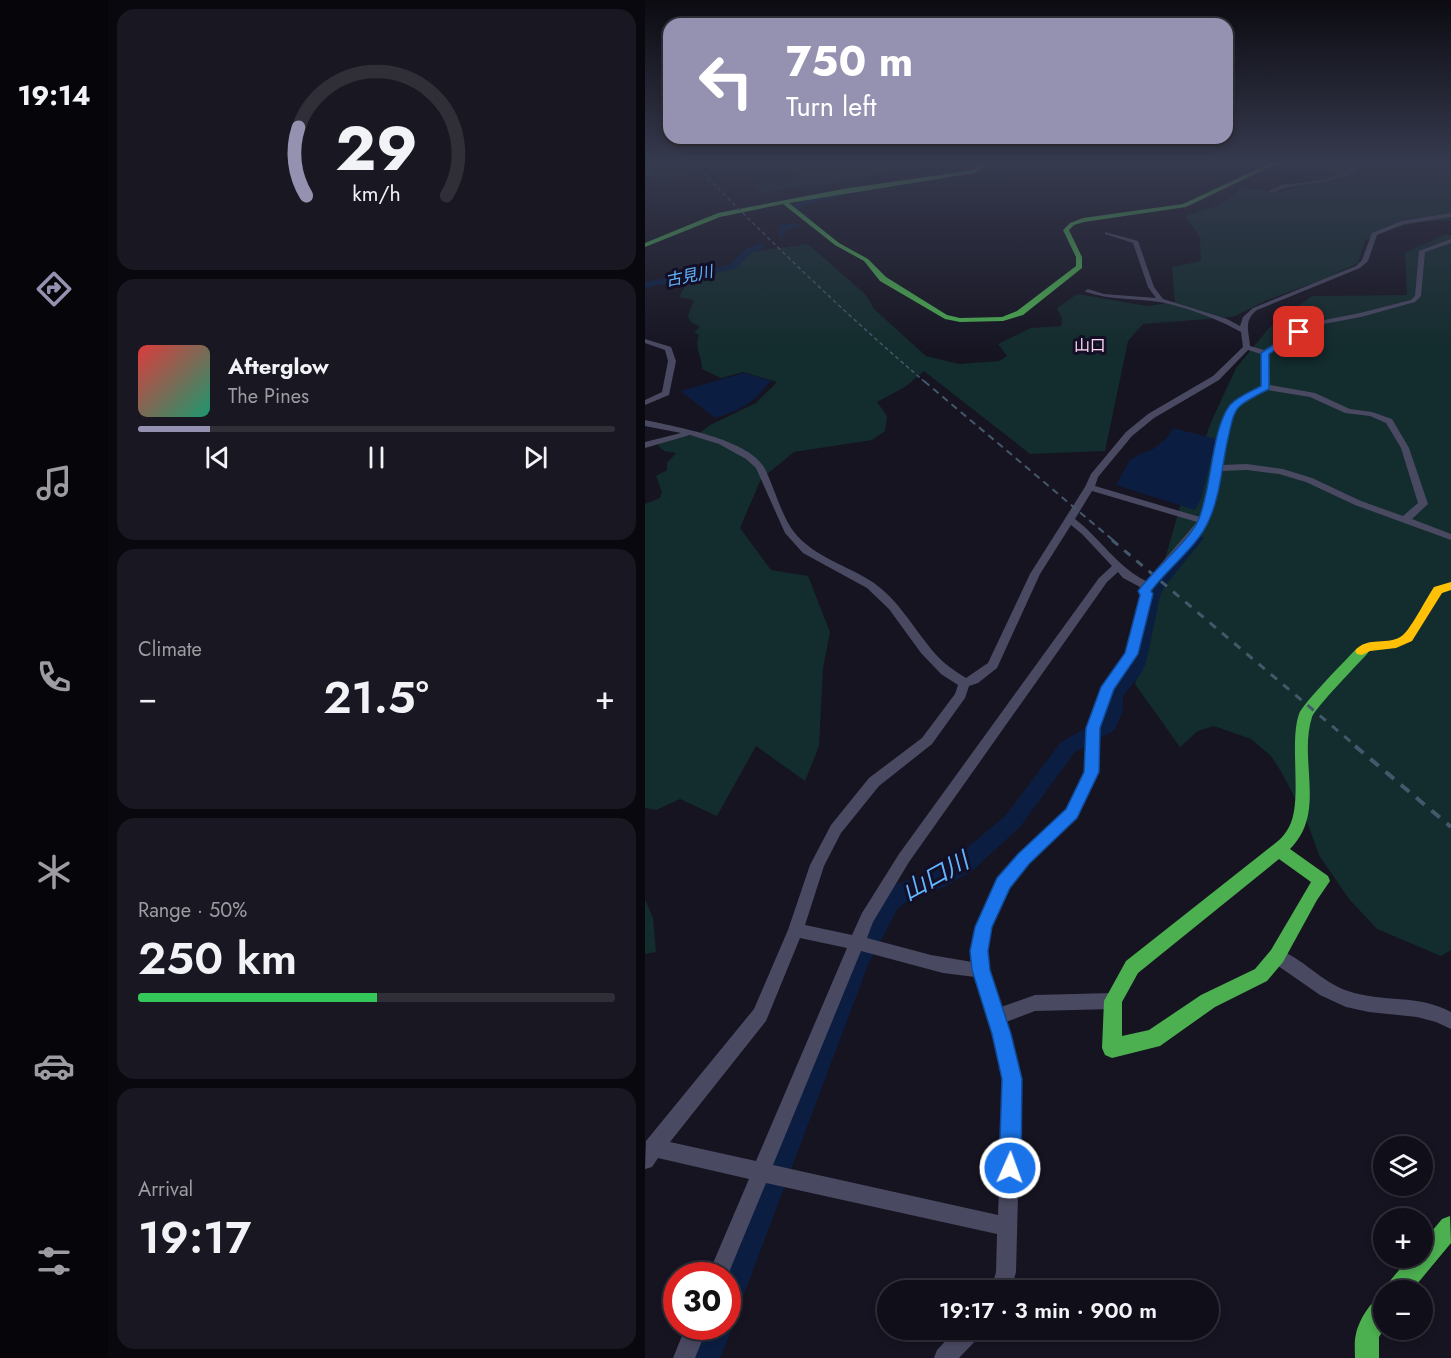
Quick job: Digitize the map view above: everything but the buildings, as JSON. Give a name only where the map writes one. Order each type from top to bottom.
[{"type":"street","points":[[645,245],[689,226]]},
{"type":"street","points":[[815,226],[837,244],[866,260],[883,279],[937,312],[960,320],[982,321],[1003,319],[1020,313],[1080,267],[1078,254],[1066,237],[1066,230],[1070,226]]},
{"type":"street","points":[[964,684],[974,680],[993,665],[1035,574],[1090,487],[1094,476],[1129,434],[1151,416],[1216,378],[1247,347],[1242,320],[1245,315],[1358,267],[1365,261],[1374,234],[1395,226]]},
{"type":"street","points":[[1107,233],[1136,242],[1151,287],[1161,300]]},
{"type":"street","points":[[1265,353],[1311,324],[1378,311],[1413,301],[1418,297],[1422,251],[1451,241]]},
{"type":"street","points":[[1088,291],[1103,296],[1161,300],[1225,320],[1246,332]]},
{"type":"street","points":[[645,341],[668,349],[672,360],[666,393],[645,402]]},
{"type":"street","points":[[1247,347],[1265,353]]},
{"type":"street","points":[[1265,353],[1266,387]]},
{"type":"street","points":[[1144,591],[1197,532],[1203,521],[1211,499],[1229,415],[1235,405],[1266,387],[1312,395],[1348,411],[1371,414],[1389,421],[1405,448],[1423,504],[1405,520]]},
{"type":"street","points":[[645,423],[697,434],[747,455],[755,461],[760,467],[788,531],[807,551],[852,574],[893,606],[925,650],[945,671],[964,684]]},
{"type":"street","points":[[645,445],[670,437],[697,434]]},
{"type":"street","points":[[1216,468],[1247,467],[1280,471],[1309,480],[1358,503],[1451,537]]},
{"type":"street","points":[[1090,487],[1203,521]]},
{"type":"street","points":[[1004,1280],[1008,1227],[1012,1079],[981,970],[979,951],[984,927],[1003,883],[1023,859],[1071,813],[1092,772],[1093,733],[1108,687],[1132,654],[1147,594],[1144,591],[1145,585],[1127,576],[1086,532],[1068,519]]},
{"type":"street","points":[[724,1262],[867,918],[903,858],[1103,580],[1117,567]]},
{"type":"street","points":[[1279,850],[1322,880],[1311,894],[1277,956],[1261,975],[1208,1001],[1153,1039],[1112,1048],[1113,1001],[1133,967],[1294,836],[1301,817],[1303,782],[1301,742],[1306,713],[1352,660],[1367,647],[1391,645],[1407,638],[1438,590],[1451,586]]},
{"type":"street","points":[[649,1154],[760,1015],[796,930],[817,865],[837,829],[874,782],[927,741],[961,695],[964,684]]},
{"type":"street","points":[[796,930],[940,965],[965,970],[981,970]]},
{"type":"street","points":[[1277,956],[1317,984],[1355,1002],[1425,1009],[1451,1021]]},
{"type":"street","points":[[995,1018],[1035,1003],[1113,1001]]},
{"type":"street","points":[[649,1154],[762,1171],[1008,1227]]},
{"type":"street","points":[[1405,1280],[1450,1226]]},
{"type":"street","points":[[1367,1358],[1367,1335],[1373,1324]]},
{"type":"street","points":[[684,1358],[691,1340]]},
{"type":"street","points":[[945,1358],[961,1340]]},
{"type":"green space","points":[[1192,226],[1403,226],[1365,240],[1358,263],[1327,278],[1267,300],[1233,317],[1143,324],[1128,341],[1105,451],[1030,454],[924,371],[905,387],[877,402],[887,416],[885,431],[872,440],[794,452],[761,479],[740,528],[771,570],[808,576],[830,632],[823,668],[819,746],[805,781],[756,746],[717,816],[680,799],[656,810],[645,808],[645,504],[660,498],[662,492],[656,476],[667,470],[667,463],[676,453],[664,451],[658,446],[660,442],[697,435],[710,425],[756,403],[777,382],[743,372],[721,378],[702,369],[697,344],[699,335],[694,332],[700,327],[691,322],[688,316],[694,300],[679,297],[685,286],[706,275],[737,267],[751,252],[808,244],[866,295],[874,309],[926,356],[959,364],[999,361],[1007,356],[998,344],[1031,328],[1061,326],[1062,319],[1057,308],[1077,294],[1147,306],[1175,302],[1172,267],[1201,261],[1200,237]]},
{"type":"green space","points":[[1446,234],[1451,235],[1451,950],[1441,956],[1377,929],[1349,899],[1319,855],[1306,819],[1271,756],[1251,739],[1214,726],[1198,731],[1180,747],[1135,684],[1161,573],[1181,503],[1212,420],[1236,368],[1269,328],[1312,296],[1407,295],[1405,253]]},
{"type":"green space","points":[[645,899],[653,918],[656,952],[645,954]]},
{"type":"water","points":[[743,373],[772,381],[746,405],[715,418],[681,391]]},
{"type":"water","points":[[1173,428],[1216,439],[1201,499],[1195,510],[1116,485],[1130,460],[1152,450],[1166,439]]},
{"type":"waterway","name":"古見川","points":[[781,235],[782,228],[790,226]]},
{"type":"waterway","name":"古見川","points":[[645,285],[732,267],[748,251],[761,246]]},
{"type":"waterway","name":"山口川","points":[[741,1263],[858,960],[890,901],[904,891],[936,880],[964,864],[1013,821],[1068,747],[1108,725],[1114,710],[1114,695],[1134,671],[1137,663],[1152,596],[1157,585],[1197,538]]},
{"type":"waterway","name":"山口川","points":[[704,1358],[711,1340]]},
{"type":"railway","points":[[756,226],[925,382]]},
{"type":"railway","points":[[924,381],[1114,541]]},
{"type":"railway","points":[[1112,540],[1357,747]]},
{"type":"railway","points":[[1355,746],[1451,827]]},
{"type":"traffic: fast","points":[[645,245],[690,226]]},
{"type":"traffic: fast","points":[[815,226],[837,244],[866,260],[883,279],[945,317],[960,320],[1003,319],[1020,313],[1080,267],[1079,257],[1066,230],[1070,226]]},
{"type":"traffic: fast","points":[[1279,850],[1322,881],[1311,895],[1277,956],[1261,975],[1208,1001],[1153,1039],[1112,1048],[1113,1001],[1132,967],[1279,850],[1294,835],[1301,817],[1303,782],[1301,742],[1306,713],[1362,651]]},
{"type":"traffic: fast","points":[[1405,1280],[1450,1227]]},
{"type":"traffic: fast","points":[[1367,1358],[1367,1335],[1373,1324]]},
{"type":"traffic: slow","points":[[1362,651],[1367,647],[1391,645],[1407,638],[1438,590],[1451,586]]},
{"type":"district","name":"山口","points":[[1090,345]]},
{"type":"route","points":[[1010,1168],[1012,1079],[981,970],[979,951],[984,927],[1003,883],[1023,859],[1071,813],[1092,772],[1093,728],[1102,701],[1108,687],[1132,654],[1140,627],[1141,609],[1147,594],[1144,591],[1197,532],[1203,521],[1211,499],[1229,415],[1235,405],[1266,387],[1265,353],[1299,332]]}]
